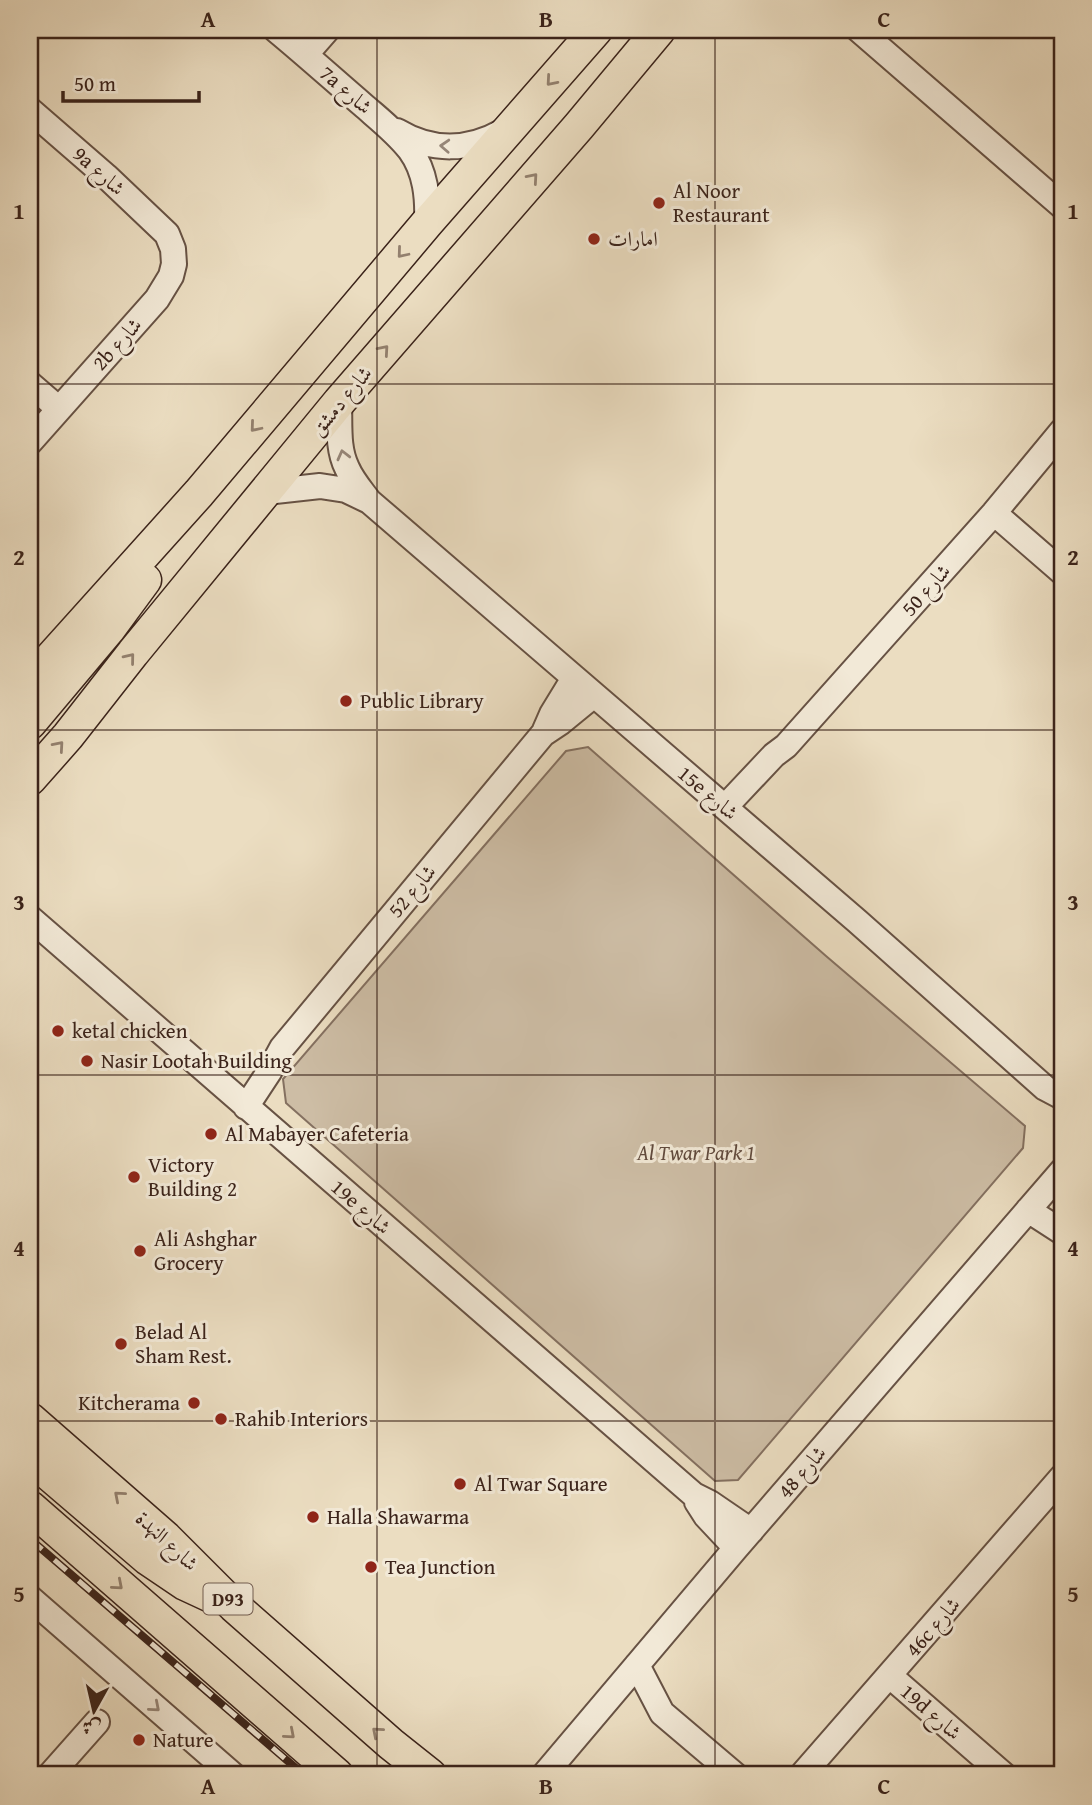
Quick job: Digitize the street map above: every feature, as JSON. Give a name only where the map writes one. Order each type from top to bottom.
[{"type":"main road","points":[[30,681],[199,493],[427,223],[596,30]]},
{"type":"main road","name":"شارع دمشق","points":[[30,779],[68,736],[339,402],[659,30]]},
{"type":"main road","points":[[30,723],[109,629],[155,565],[199,493]]},
{"type":"main road","name":"شارع النهدة","points":[[30,1419],[166,1538],[234,1606],[430,1775]]},
{"type":"main road","points":[[30,1458],[167,1573],[234,1606]]},
{"type":"main road","points":[[30,1507],[337,1775]]},
{"type":"street","name":"7a شارع","points":[[276,30],[306,54],[411,151],[425,186],[427,223]]},
{"type":"street","points":[[306,54],[327,30]]},
{"type":"street","points":[[859,30],[1062,206]]},
{"type":"street","name":"9a شارع","points":[[30,110],[167,234]]},
{"type":"street","name":"7a شارع","points":[[384,124],[417,142],[454,147],[482,142],[508,129]]},
{"type":"street","name":"2b شارع","points":[[30,442],[164,289],[174,264],[173,249],[167,234]]},
{"type":"street","points":[[30,384],[59,409]]},
{"type":"street","name":"15e شارع","points":[[339,402],[343,456],[347,469],[369,501],[1054,1092],[1062,1114]]},
{"type":"street","name":"شارع 50","points":[[732,813],[772,772],[786,746],[995,513],[1061,435]]},
{"type":"street","name":"15e شارع","points":[[266,492],[320,486],[346,491],[369,501]]},
{"type":"street","points":[[995,513],[1062,572]]},
{"type":"street","name":"شارع 52","points":[[544,734],[552,714],[574,678]]},
{"type":"street","name":"شارع 52","points":[[246,1107],[270,1072],[282,1048],[544,734],[594,695]]},
{"type":"street","name":"19e شارع","points":[[30,918],[694,1495],[702,1511],[743,1540]]},
{"type":"street","name":"شارع 52","points":[[227,1091],[282,1048]]},
{"type":"street","name":"شارع 48","points":[[544,1775],[1062,1171]]},
{"type":"street","points":[[1035,1202],[1062,1214]]},
{"type":"street","points":[[1035,1202],[1062,1232]]},
{"type":"street","name":"46c شارع","points":[[802,1775],[1059,1488]]},
{"type":"street","points":[[30,1598],[233,1775]]},
{"type":"street","points":[[637,1665],[662,1713]]},
{"type":"street","name":"19d شارع","points":[[890,1675],[1004,1775]]},
{"type":"street","points":[[614,1691],[662,1713],[735,1775]]},
{"type":"street","points":[[50,1775],[97,1722]]},
{"type":"green space","name":"Al Twar Park 1","points":[[588,747],[1025,1126],[1023,1148],[738,1480],[715,1481],[286,1103],[283,1079],[566,751]]},
{"type":"railway","points":[[30,1539],[304,1775]]},
{"type":"place","name":"Al Noor Restaurant","points":[[659,203]]},
{"type":"place","name":"امارات","points":[[594,239]]},
{"type":"place","name":"Public Library","points":[[346,701]]},
{"type":"place","name":"ketal chicken","points":[[58,1031]]},
{"type":"place","name":"Nasir Lootah Building","points":[[87,1061]]},
{"type":"place","name":"Al Mabayer Cafeteria","points":[[211,1134]]},
{"type":"place","name":"Victory Building 2","points":[[134,1177]]},
{"type":"place","name":"Ali Ashghar Grocery","points":[[140,1251]]},
{"type":"place","name":"Belad Al Sham Rest.","points":[[121,1344]]},
{"type":"place","name":"Kitcherama","points":[[194,1403]]},
{"type":"place","name":"Rahib Interiors","points":[[221,1419]]},
{"type":"place","name":"Al Twar Square","points":[[460,1484]]},
{"type":"place","name":"Halla Shawarma","points":[[313,1517]]},
{"type":"place","name":"Tea Junction","points":[[371,1567]]},
{"type":"place","name":"Nature","points":[[139,1740]]}]
